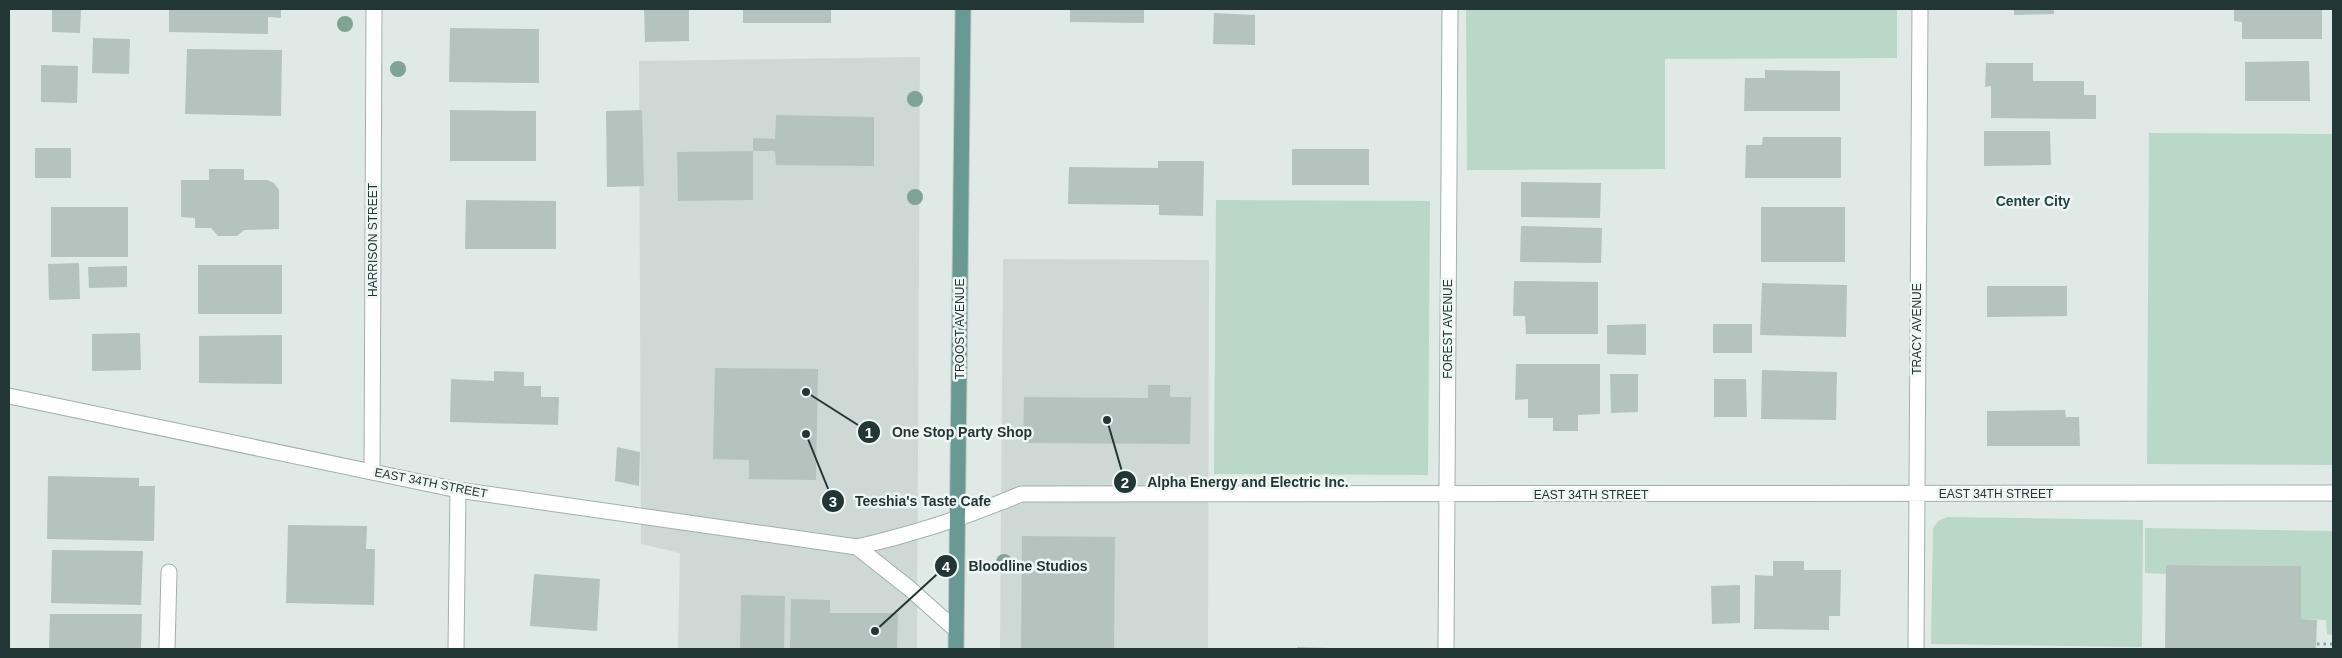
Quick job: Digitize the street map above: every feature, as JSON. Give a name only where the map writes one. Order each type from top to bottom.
[{"type":"main road","name":"TROOST AVENUE","points":[[956,649],[963,9]]},
{"type":"street","name":"HARRISON STREET","points":[[372,472],[374,9]]},
{"type":"street","name":"FOREST AVENUE","points":[[1446,649],[1450,9]]},
{"type":"street","name":"TRACY AVENUE","points":[[1916,649],[1920,9]]},
{"type":"street","name":"EAST 34TH STREET","points":[[9,396],[458,490],[857,548],[958,520],[1021,494],[2333,493]]},
{"type":"street","points":[[456,649],[458,490]]},
{"type":"street","name":"EAST 34TH STREET","points":[[857,548],[910,589],[956,630]]},
{"type":"street","points":[[167,649],[169,572]]},
{"type":"path","points":[[2316,644],[2333,644]]},
{"type":"shaded area","points":[[920,57],[917,649],[678,649],[680,553],[641,544],[639,61]]},
{"type":"shaded area","points":[[1003,259],[1209,260],[1208,649],[1000,649]]},
{"type":"green space","points":[[1466,9],[1897,9],[1897,58],[1665,59],[1665,169],[1467,170]]},
{"type":"green space","points":[[2149,133],[2333,134],[2333,465],[2147,464]]},
{"type":"green space","points":[[1216,200],[1430,201],[1428,475],[1214,474]]},
{"type":"green space","points":[[1947,517],[2143,520],[2142,647],[1931,644],[1933,528],[1938,521]]},
{"type":"green space","points":[[2145,528],[2333,531],[2333,635],[2327,634],[2326,620],[2301,619],[2301,566],[2167,565],[2166,574],[2145,573]]},
{"type":"building","points":[[52,9],[81,9],[80,33],[52,32]]},
{"type":"building","points":[[169,9],[281,9],[281,18],[268,17],[268,34],[169,32]]},
{"type":"building","points":[[644,9],[689,9],[689,41],[645,42]]},
{"type":"building","points":[[743,9],[831,9],[831,23],[743,23]]},
{"type":"building","points":[[1070,9],[1144,9],[1144,23],[1070,22]]},
{"type":"building","points":[[2014,9],[2054,9],[2054,14],[2014,15]]},
{"type":"building","points":[[2234,9],[2322,9],[2322,39],[2242,39],[2242,22],[2234,21]]},
{"type":"building","points":[[1214,13],[1255,15],[1255,45],[1213,44]]},
{"type":"building","points":[[450,28],[539,29],[539,83],[449,82]]},
{"type":"building","points":[[93,38],[130,39],[129,74],[92,73]]},
{"type":"building","points":[[187,49],[282,50],[281,116],[185,114]]},
{"type":"building","points":[[2309,61],[2310,101],[2245,101],[2245,62]]},
{"type":"building","points":[[1986,63],[2033,63],[2033,81],[2084,81],[2084,95],[2096,95],[2096,119],[1991,118],[1991,86],[1985,87]]},
{"type":"building","points":[[41,65],[78,66],[77,103],[41,102]]},
{"type":"building","points":[[1765,70],[1840,71],[1840,111],[1744,111],[1745,78],[1765,78]]},
{"type":"building","points":[[450,110],[536,111],[536,161],[450,161]]},
{"type":"building","points":[[642,110],[644,186],[607,187],[606,111]]},
{"type":"building","points":[[776,115],[874,117],[874,166],[776,165],[775,151],[753,151],[753,138],[775,139]]},
{"type":"building","points":[[1984,131],[2050,131],[2051,165],[1984,166]]},
{"type":"building","points":[[1763,137],[1841,137],[1841,178],[1745,178],[1746,145],[1762,145]]},
{"type":"building","points":[[35,148],[71,148],[71,178],[35,178]]},
{"type":"building","points":[[1292,149],[1369,149],[1369,185],[1292,185]]},
{"type":"building","points":[[753,151],[753,200],[678,201],[677,152]]},
{"type":"building","points":[[1158,161],[1204,161],[1203,216],[1159,215],[1159,205],[1068,204],[1069,167],[1158,168]]},
{"type":"building","points":[[209,169],[244,169],[244,180],[267,180],[274,183],[279,190],[279,229],[244,230],[237,236],[218,236],[211,228],[195,228],[195,218],[181,217],[181,180],[209,180]]},
{"type":"building","points":[[1521,182],[1601,183],[1600,218],[1521,217]]},
{"type":"building","points":[[466,200],[556,201],[556,249],[465,249]]},
{"type":"building","points":[[51,207],[128,207],[128,257],[51,257]]},
{"type":"building","points":[[1761,207],[1845,207],[1845,262],[1761,262]]},
{"type":"building","points":[[1521,226],[1602,228],[1601,263],[1520,262]]},
{"type":"building","points":[[79,263],[80,299],[49,300],[48,264]]},
{"type":"building","points":[[198,265],[282,265],[282,314],[198,314]]},
{"type":"building","points":[[127,266],[127,287],[89,288],[88,267]]},
{"type":"building","points":[[1514,281],[1598,282],[1598,334],[1526,334],[1525,316],[1513,316]]},
{"type":"building","points":[[1762,283],[1847,285],[1846,337],[1760,335]]},
{"type":"building","points":[[1987,286],[2067,286],[2067,316],[1987,317]]},
{"type":"building","points":[[1646,324],[1646,355],[1607,354],[1607,325]]},
{"type":"building","points":[[1713,324],[1752,324],[1752,353],[1713,353]]},
{"type":"building","points":[[140,333],[141,370],[92,371],[92,334]]},
{"type":"building","points":[[282,335],[282,384],[199,383],[199,336]]},
{"type":"building","points":[[1516,364],[1600,364],[1600,414],[1578,415],[1578,431],[1553,431],[1553,418],[1528,418],[1528,399],[1515,400]]},
{"type":"building","points":[[715,368],[818,369],[816,480],[749,479],[749,460],[713,459]]},
{"type":"building","points":[[1762,370],[1837,372],[1836,420],[1761,419]]},
{"type":"building","points":[[494,371],[524,372],[524,386],[541,386],[541,397],[559,397],[558,425],[450,422],[451,379],[494,381]]},
{"type":"building","points":[[1610,374],[1638,374],[1638,412],[1611,413]]},
{"type":"building","points":[[1714,379],[1746,379],[1747,417],[1714,417]]},
{"type":"building","points":[[1148,385],[1170,385],[1170,397],[1191,397],[1190,444],[1023,443],[1024,397],[1148,398]]},
{"type":"building","points":[[2065,410],[2066,417],[2079,417],[2080,446],[1987,446],[1987,411]]},
{"type":"building","points":[[617,447],[640,452],[639,486],[615,481]]},
{"type":"building","points":[[48,476],[139,478],[139,486],[155,486],[154,541],[47,539]]},
{"type":"building","points":[[288,525],[367,526],[366,549],[375,549],[374,605],[286,603]]},
{"type":"building","points":[[1022,536],[1115,537],[1114,649],[1021,649]]},
{"type":"building","points":[[52,550],[143,551],[141,605],[51,603]]},
{"type":"building","points":[[1773,561],[1804,561],[1804,570],[1841,570],[1840,616],[1829,616],[1829,630],[1754,629],[1755,575],[1773,576]]},
{"type":"building","points":[[2166,565],[2301,566],[2301,619],[2317,620],[2316,649],[2165,649]]},
{"type":"building","points":[[534,574],[600,579],[597,631],[530,626]]},
{"type":"building","points":[[1740,585],[1740,623],[1712,624],[1711,586]]},
{"type":"building","points":[[741,595],[785,596],[784,649],[740,649]]},
{"type":"building","points":[[791,599],[830,600],[830,613],[898,613],[897,649],[790,649]]},
{"type":"building","points":[[50,614],[142,614],[141,649],[49,649]]},
{"type":"building","points":[[1297,647],[1331,648],[1331,649],[1297,649]]},
{"type":"place","name":"One Stop Party Shop","points":[[806,392]]},
{"type":"place","name":"Alpha Energy and Electric Inc.","points":[[1107,420]]},
{"type":"place","name":"Teeshia's Taste Cafe","points":[[806,434]]},
{"type":"place","name":"Bloodline Studios","points":[[875,631]]},
{"type":"district","name":"Center City","points":[[2033,201]]}]
